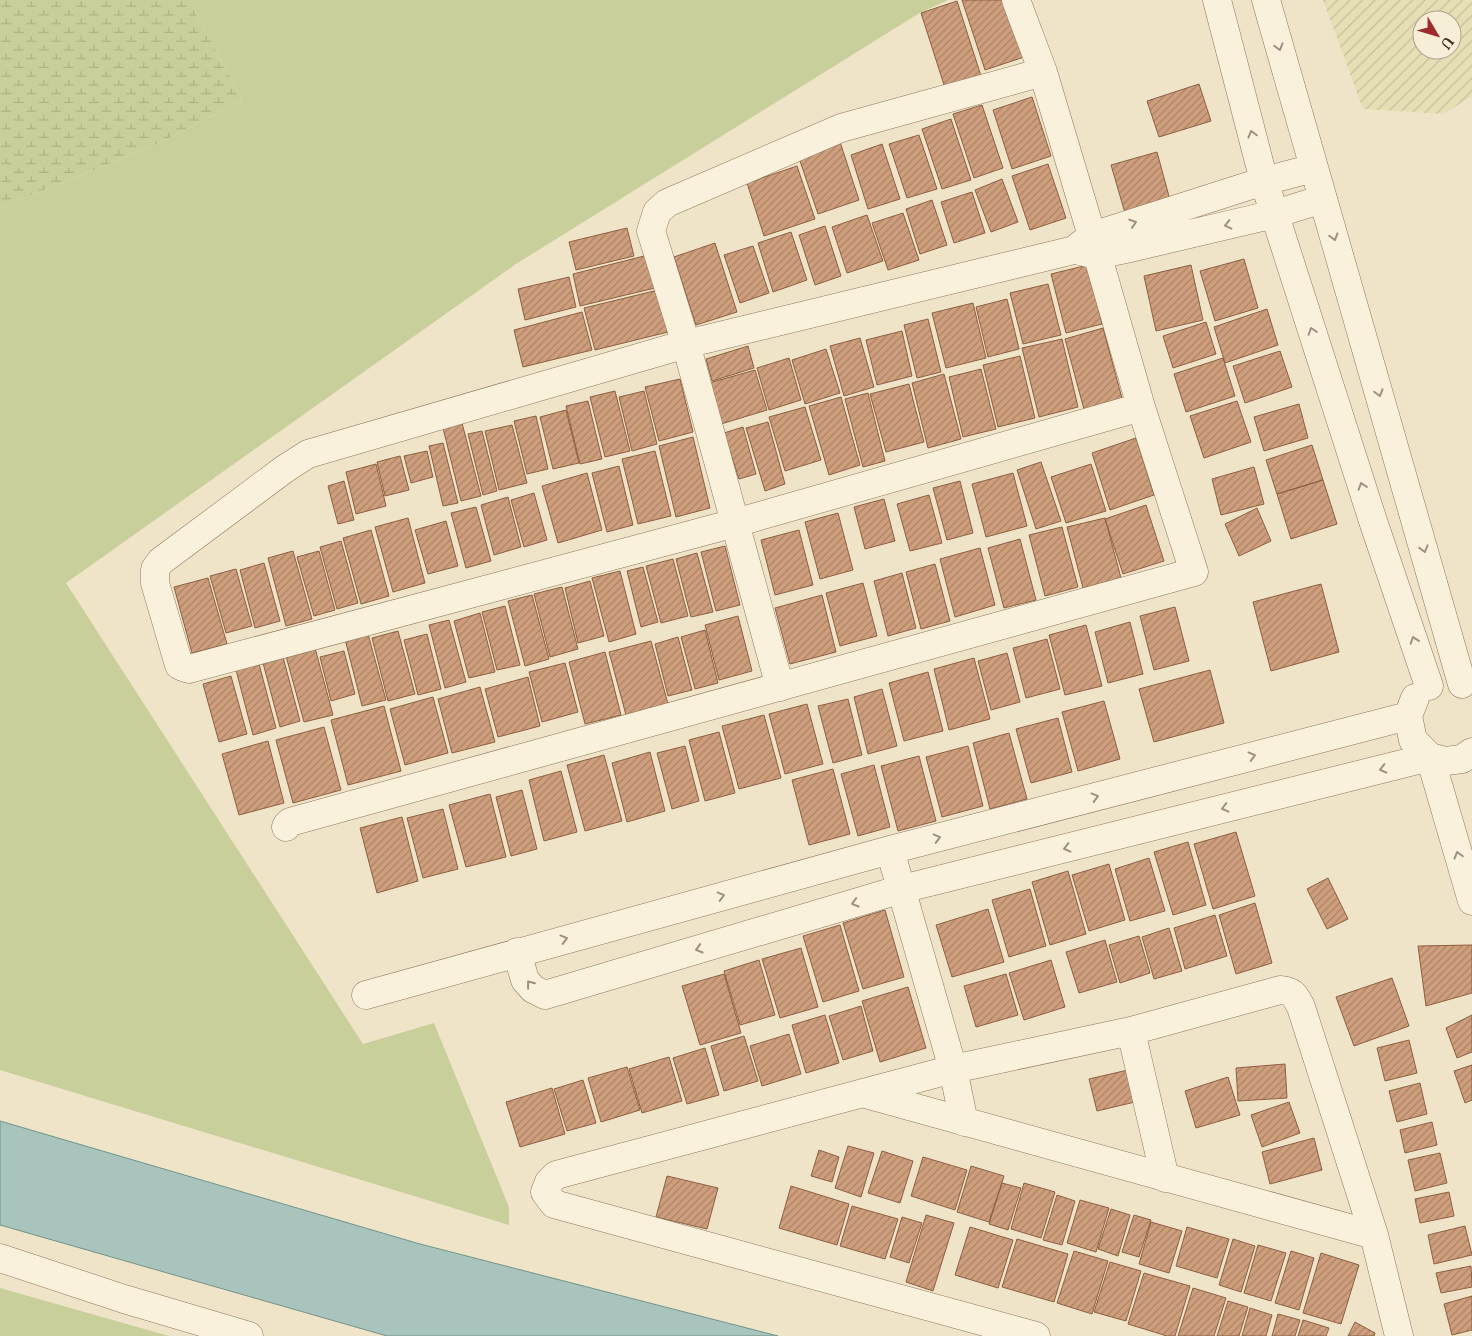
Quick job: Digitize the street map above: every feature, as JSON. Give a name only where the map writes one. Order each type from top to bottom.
[{"type":"street","points":[[286,827],[290,822],[1194,572],[1088,247],[1043,72],[1016,0]]},
{"type":"street","points":[[1217,0],[1264,181],[1373,521],[1430,686]]},
{"type":"street","points":[[1266,0],[1323,199],[1470,688]]},
{"type":"street","points":[[780,687],[686,344],[651,231],[657,212],[667,203],[841,128],[1043,72]]},
{"type":"street","points":[[1088,247],[1264,181],[1314,168]]},
{"type":"street","points":[[1141,407],[735,523],[190,669],[180,665],[155,583],[155,569],[161,561],[279,473],[308,454],[686,344],[1088,247],[1275,214],[1323,199]]},
{"type":"street","points":[[1470,688],[1446,681],[1430,686],[1415,698],[1408,716],[1412,740],[1430,757],[1472,901]]},
{"type":"street","points":[[366,995],[890,850],[1408,716]]},
{"type":"street","points":[[517,952],[525,980],[533,989],[544,994],[902,889],[1430,757],[1446,761],[1462,759],[1472,752]]},
{"type":"street","points":[[890,850],[953,1068],[964,1122]]},
{"type":"street","points":[[1036,1336],[554,1204],[545,1192],[549,1182],[556,1175],[953,1068],[1131,1031],[1280,990],[1289,990],[1301,1007],[1374,1236],[1399,1336]]},
{"type":"street","points":[[1131,1031],[1165,1178]]},
{"type":"street","points":[[861,1093],[1374,1236]]},
{"type":"street","points":[[0,1258],[124,1299],[249,1336]]},
{"type":"shaded area","points":[[1323,0],[1472,0],[1472,96],[1444,114],[1363,109]]},
{"type":"green space","points":[[0,0],[189,0],[242,100],[160,143],[0,208]]},
{"type":"green space","points":[[189,0],[948,0],[918,14],[516,264],[66,583],[363,1044],[434,1023],[509,1207],[509,1225],[0,1070],[0,208],[160,143],[242,100]]},
{"type":"green space","points":[[0,1288],[169,1336],[0,1336]]},
{"type":"water","points":[[0,1121],[420,1244],[778,1336],[387,1336],[0,1225]]},
{"type":"building","points":[[962,0],[1006,0],[1024,57],[985,70]]},
{"type":"building","points":[[957,1],[981,76],[945,88],[921,13]]},
{"type":"building","points":[[1199,84],[1211,121],[1159,137],[1147,101]]},
{"type":"building","points":[[1032,97],[1051,156],[1012,169],[993,110]]},
{"type":"building","points":[[982,105],[1003,168],[974,178],[953,114]]},
{"type":"building","points":[[951,119],[971,180],[942,189],[922,129]]},
{"type":"building","points":[[919,135],[937,189],[907,198],[889,144]]},
{"type":"building","points":[[840,142],[859,200],[818,214],[798,155]]},
{"type":"building","points":[[882,144],[900,199],[868,209],[851,155]]},
{"type":"building","points":[[1157,152],[1170,200],[1125,213],[1111,165]]},
{"type":"building","points":[[1048,164],[1066,218],[1030,230],[1012,176]]},
{"type":"building","points":[[797,166],[815,219],[764,236],[747,183]]},
{"type":"building","points":[[1002,179],[1018,222],[991,232],[975,190]]},
{"type":"building","points":[[972,192],[985,233],[954,243],[941,202]]},
{"type":"building","points":[[932,200],[947,245],[920,254],[906,209]]},
{"type":"building","points":[[903,213],[919,260],[888,270],[872,223]]},
{"type":"building","points":[[867,215],[883,261],[847,273],[832,227]]},
{"type":"building","points":[[825,226],[841,276],[815,285],[799,235]]},
{"type":"building","points":[[627,228],[634,256],[576,270],[569,242]]},
{"type":"building","points":[[791,232],[807,280],[773,292],[758,243]]},
{"type":"building","points":[[715,243],[737,312],[696,325],[674,257]]},
{"type":"building","points":[[753,246],[769,293],[740,303],[724,255]]},
{"type":"building","points":[[648,255],[655,288],[580,306],[573,274]]},
{"type":"building","points":[[1244,259],[1258,308],[1215,321],[1200,271]]},
{"type":"building","points":[[1088,265],[1102,324],[1066,333],[1051,274]]},
{"type":"building","points":[[1191,265],[1203,320],[1156,331],[1144,276]]},
{"type":"building","points":[[569,277],[576,307],[525,320],[518,289]]},
{"type":"building","points":[[1048,284],[1061,335],[1023,344],[1010,293]]},
{"type":"building","points":[[658,290],[668,332],[595,350],[584,308]]},
{"type":"building","points":[[1007,299],[1019,349],[988,357],[976,307]]},
{"type":"building","points":[[973,303],[986,358],[946,368],[932,313]]},
{"type":"building","points":[[1267,309],[1278,345],[1225,363],[1214,327]]},
{"type":"building","points":[[582,312],[592,350],[523,367],[514,330]]},
{"type":"building","points":[[928,319],[941,372],[917,378],[904,325]]},
{"type":"building","points":[[1206,322],[1216,354],[1173,368],[1163,336]]},
{"type":"building","points":[[1103,328],[1123,402],[1085,413],[1065,339]]},
{"type":"building","points":[[902,331],[912,376],[877,385],[866,340]]},
{"type":"building","points":[[860,338],[874,387],[844,396],[830,346]]},
{"type":"building","points":[[1062,339],[1078,407],[1039,417],[1022,348]]},
{"type":"building","points":[[748,346],[754,368],[712,381],[706,359]]},
{"type":"building","points":[[826,349],[840,393],[805,404],[792,360]]},
{"type":"building","points":[[1280,351],[1292,387],[1245,403],[1233,366]]},
{"type":"building","points":[[1020,356],[1035,418],[998,427],[983,365]]},
{"type":"building","points":[[789,358],[801,400],[769,410],[757,368]]},
{"type":"building","points":[[1223,358],[1235,396],[1186,412],[1174,374]]},
{"type":"building","points":[[981,369],[996,429],[963,437],[949,377]]},
{"type":"building","points":[[755,370],[767,410],[721,424],[709,383]]},
{"type":"building","points":[[944,374],[961,439],[928,448],[912,383]]},
{"type":"building","points":[[680,379],[693,432],[659,441],[645,387]]},
{"type":"building","points":[[909,384],[924,442],[886,452],[870,394]]},
{"type":"building","points":[[615,391],[630,451],[605,457],[590,397]]},
{"type":"building","points":[[644,391],[657,444],[632,451],[619,397]]},
{"type":"building","points":[[868,393],[885,461],[863,467],[845,399]]},
{"type":"building","points":[[841,397],[860,465],[829,475],[809,406]]},
{"type":"building","points":[[588,401],[602,459],[580,464],[566,406]]},
{"type":"building","points":[[1237,401],[1251,442],[1204,458],[1190,416]]},
{"type":"building","points":[[1299,404],[1308,438],[1264,451],[1254,417]]},
{"type":"building","points":[[805,407],[821,460],[785,471],[769,417]]},
{"type":"building","points":[[566,410],[579,463],[553,469],[540,417]]},
{"type":"building","points":[[536,416],[548,469],[527,474],[514,421]]},
{"type":"building","points":[[768,422],[785,484],[765,491],[746,428]]},
{"type":"building","points":[[462,423],[481,496],[461,501],[443,428]]},
{"type":"building","points":[[512,425],[527,483],[499,490],[485,431]]},
{"type":"building","points":[[743,427],[756,474],[739,479],[724,433]]},
{"type":"building","points":[[482,431],[497,491],[483,495],[468,434]]},
{"type":"building","points":[[693,437],[710,508],[676,517],[659,446]]},
{"type":"building","points":[[1136,438],[1154,495],[1110,510],[1092,453]]},
{"type":"building","points":[[443,443],[458,503],[443,506],[429,446]]},
{"type":"building","points":[[1312,445],[1323,480],[1277,494],[1266,460]]},
{"type":"building","points":[[427,451],[433,477],[411,483],[404,456]]},
{"type":"building","points":[[655,451],[671,516],[638,524],[622,459]]},
{"type":"building","points":[[400,456],[409,490],[385,496],[377,462]]},
{"type":"building","points":[[1041,462],[1061,521],[1036,529],[1017,470]]},
{"type":"building","points":[[376,464],[386,506],[356,514],[346,472]]},
{"type":"building","points":[[1091,464],[1106,511],[1066,523],[1051,477]]},
{"type":"building","points":[[619,466],[633,525],[607,532],[592,473]]},
{"type":"building","points":[[1254,467],[1264,504],[1221,515],[1212,479]]},
{"type":"building","points":[[587,473],[602,530],[558,543],[542,486]]},
{"type":"building","points":[[1013,473],[1027,526],[986,537],[972,484]]},
{"type":"building","points":[[1323,480],[1337,524],[1291,539],[1277,494]]},
{"type":"building","points":[[344,481],[354,520],[338,524],[328,486]]},
{"type":"building","points":[[960,481],[973,533],[947,540],[933,488]]},
{"type":"building","points":[[534,493],[547,540],[524,547],[511,500]]},
{"type":"building","points":[[929,495],[942,543],[910,551],[897,504]]},
{"type":"building","points":[[508,497],[521,547],[494,555],[481,505]]},
{"type":"building","points":[[884,499],[895,541],[865,549],[854,507]]},
{"type":"building","points":[[1146,505],[1164,561],[1123,574],[1105,519]]},
{"type":"building","points":[[476,507],[491,561],[466,568],[451,513]]},
{"type":"building","points":[[1257,508],[1271,541],[1239,556],[1225,524]]},
{"type":"building","points":[[838,513],[853,570],[820,579],[805,522]]},
{"type":"building","points":[[408,518],[425,583],[393,592],[375,527]]},
{"type":"building","points":[[1105,518],[1121,578],[1083,588],[1067,527]]},
{"type":"building","points":[[446,521],[458,566],[428,574],[415,530]]},
{"type":"building","points":[[1062,527],[1078,587],[1045,596],[1029,535]]},
{"type":"building","points":[[371,530],[389,596],[361,604],[343,538]]},
{"type":"building","points":[[799,530],[813,585],[775,595],[761,540]]},
{"type":"building","points":[[1020,539],[1036,600],[1004,608],[988,548]]},
{"type":"building","points":[[341,541],[358,603],[337,609],[320,547]]},
{"type":"building","points":[[725,546],[740,605],[716,611],[701,552]]},
{"type":"building","points":[[980,548],[995,605],[955,617],[940,559]]},
{"type":"building","points":[[293,551],[312,619],[286,626],[268,558]]},
{"type":"building","points":[[319,551],[335,610],[314,616],[297,557]]},
{"type":"building","points":[[697,553],[713,612],[691,617],[676,559]]},
{"type":"building","points":[[673,559],[688,616],[661,623],[646,566]]},
{"type":"building","points":[[264,563],[280,621],[255,628],[240,570]]},
{"type":"building","points":[[935,564],[950,621],[921,629],[906,572]]},
{"type":"building","points":[[643,567],[658,622],[641,627],[627,571]]},
{"type":"building","points":[[236,569],[252,626],[226,633],[210,576]]},
{"type":"building","points":[[620,571],[636,634],[609,642],[592,578]]},
{"type":"building","points":[[902,573],[916,628],[888,636],[874,581]]},
{"type":"building","points":[[208,578],[227,644],[192,653],[174,587]]},
{"type":"building","points":[[590,581],[604,636],[578,643],[565,588]]},
{"type":"building","points":[[863,583],[877,636],[840,646],[826,593]]},
{"type":"building","points":[[1321,584],[1339,652],[1271,671],[1253,602]]},
{"type":"building","points":[[562,587],[578,649],[550,657],[534,594]]},
{"type":"building","points":[[532,595],[549,659],[525,666],[508,601]]},
{"type":"building","points":[[822,595],[836,652],[790,664],[775,608]]},
{"type":"building","points":[[505,606],[520,665],[497,670],[482,612]]},
{"type":"building","points":[[1175,607],[1189,661],[1154,670],[1140,616]]},
{"type":"building","points":[[480,613],[495,672],[469,678],[454,621]]},
{"type":"building","points":[[738,616],[752,671],[719,680],[705,625]]},
{"type":"building","points":[[449,620],[466,682],[445,688],[429,625]]},
{"type":"building","points":[[1130,622],[1143,674],[1108,683],[1095,632]]},
{"type":"building","points":[[1086,625],[1102,686],[1065,695],[1049,635]]},
{"type":"building","points":[[705,630],[718,683],[695,689],[681,637]]},
{"type":"building","points":[[398,631],[415,694],[388,701],[372,638]]},
{"type":"building","points":[[368,634],[386,700],[362,706],[345,639]]},
{"type":"building","points":[[427,634],[441,689],[418,695],[404,640]]},
{"type":"building","points":[[678,637],[692,690],[668,696],[655,644]]},
{"type":"building","points":[[1047,639],[1060,689],[1026,698],[1013,648]]},
{"type":"building","points":[[651,641],[668,704],[626,715],[609,652]]},
{"type":"building","points":[[315,648],[333,715],[304,722],[286,656]]},
{"type":"building","points":[[344,651],[355,694],[331,701],[320,657]]},
{"type":"building","points":[[605,652],[621,715],[585,724],[569,662]]},
{"type":"building","points":[[1007,653],[1020,702],[991,710],[978,661]]},
{"type":"building","points":[[283,657],[300,721],[280,727],[263,663]]},
{"type":"building","points":[[974,658],[990,719],[949,730],[934,669]]},
{"type":"building","points":[[565,663],[578,712],[542,722],[529,672]]},
{"type":"building","points":[[259,664],[276,728],[253,735],[236,670]]},
{"type":"building","points":[[1210,670],[1224,723],[1154,742],[1139,689]]},
{"type":"building","points":[[928,672],[943,731],[904,741],[889,683]]},
{"type":"building","points":[[231,676],[247,734],[219,742],[203,684]]},
{"type":"building","points":[[528,677],[540,726],[498,737],[485,689]]},
{"type":"building","points":[[480,687],[495,742],[452,753],[438,699]]},
{"type":"building","points":[[882,689],[897,746],[868,754],[854,697]]},
{"type":"building","points":[[433,697],[448,753],[405,765],[390,709]]},
{"type":"building","points":[[848,699],[862,755],[833,763],[818,706]]},
{"type":"building","points":[[1104,701],[1120,759],[1078,771],[1062,712]]},
{"type":"building","points":[[807,704],[823,764],[785,774],[769,714]]},
{"type":"building","points":[[384,706],[401,771],[348,785],[331,720]]},
{"type":"building","points":[[764,715],[781,778],[739,789],[722,726]]},
{"type":"building","points":[[1058,718],[1072,772],[1031,783],[1016,729]]},
{"type":"building","points":[[324,727],[341,790],[293,803],[276,740]]},
{"type":"building","points":[[719,732],[735,793],[705,801],[689,740]]},
{"type":"building","points":[[1009,733],[1027,799],[990,809],[973,743]]},
{"type":"building","points":[[268,741],[284,803],[239,815],[222,754]]},
{"type":"building","points":[[685,746],[699,801],[672,809],[657,753]]},
{"type":"building","points":[[968,746],[983,806],[942,817],[926,757]]},
{"type":"building","points":[[650,752],[665,811],[627,822],[612,763]]},
{"type":"building","points":[[604,755],[622,821],[585,831],[567,765]]},
{"type":"building","points":[[919,756],[936,821],[898,831],[881,766]]},
{"type":"building","points":[[874,765],[890,827],[858,836],[841,774]]},
{"type":"building","points":[[833,769],[850,834],[809,845],[792,780]]},
{"type":"building","points":[[561,771],[577,832],[544,841],[529,780]]},
{"type":"building","points":[[522,790],[537,849],[511,856],[496,797]]},
{"type":"building","points":[[490,794],[506,857],[466,867],[449,805]]},
{"type":"building","points":[[443,809],[458,869],[423,878],[407,818]]},
{"type":"building","points":[[402,817],[418,881],[377,893],[360,828]]},
{"type":"building","points":[[1236,832],[1255,896],[1213,909],[1194,844]]},
{"type":"building","points":[[1188,842],[1206,905],[1173,915],[1154,852]]},
{"type":"building","points":[[1149,858],[1165,911],[1130,921],[1115,869]]},
{"type":"building","points":[[1109,864],[1125,920],[1089,931],[1072,875]]},
{"type":"building","points":[[1068,871],[1086,934],[1050,945],[1032,882]]},
{"type":"building","points":[[1328,878],[1348,919],[1327,929],[1307,889]]},
{"type":"building","points":[[1030,889],[1046,946],[1009,957],[992,900]]},
{"type":"building","points":[[1255,903],[1272,963],[1236,974],[1219,915]]},
{"type":"building","points":[[988,909],[1004,962],[952,977],[936,925]]},
{"type":"building","points":[[885,910],[904,977],[863,989],[843,923]]},
{"type":"building","points":[[1215,915],[1227,956],[1185,969],[1174,928]]},
{"type":"building","points":[[840,925],[859,991],[823,1002],[803,936]]},
{"type":"building","points":[[1169,928],[1182,971],[1154,979],[1142,937]]},
{"type":"building","points":[[1139,936],[1150,973],[1120,983],[1109,945]]},
{"type":"building","points":[[1105,940],[1117,982],[1079,993],[1066,952]]},
{"type":"building","points":[[1472,945],[1472,993],[1426,1006],[1418,946]]},
{"type":"building","points":[[801,948],[818,1007],[780,1018],[762,959]]},
{"type":"building","points":[[759,960],[775,1015],[740,1025],[724,971]]},
{"type":"building","points":[[1051,960],[1065,1007],[1024,1020],[1009,973]]},
{"type":"building","points":[[724,974],[741,1033],[700,1045],[682,986]]},
{"type":"building","points":[[1006,974],[1018,1015],[976,1027],[964,986]]},
{"type":"building","points":[[1392,978],[1409,1026],[1354,1046],[1336,997]]},
{"type":"building","points":[[908,987],[926,1048],[880,1062],[862,1001]]},
{"type":"building","points":[[861,1006],[873,1051],[843,1060],[829,1016]]},
{"type":"building","points":[[825,1015],[839,1063],[806,1073],[792,1025]]},
{"type":"building","points":[[1472,1015],[1472,1052],[1457,1058],[1446,1028]]},
{"type":"building","points":[[789,1034],[801,1074],[762,1086],[750,1046]]},
{"type":"building","points":[[744,1036],[758,1081],[724,1091],[711,1046]]},
{"type":"building","points":[[1409,1040],[1417,1073],[1385,1081],[1377,1048]]},
{"type":"building","points":[[705,1048],[719,1095],[687,1104],[673,1058]]},
{"type":"building","points":[[669,1057],[682,1101],[642,1113],[629,1069]]},
{"type":"building","points":[[1285,1064],[1287,1098],[1238,1101],[1236,1068]]},
{"type":"building","points":[[1472,1065],[1472,1100],[1465,1103],[1454,1071]]},
{"type":"building","points":[[627,1067],[640,1110],[601,1122],[588,1078]]},
{"type":"building","points":[[1128,1070],[1135,1102],[1097,1111],[1089,1079]]},
{"type":"building","points":[[1228,1077],[1240,1115],[1196,1128],[1185,1091]]},
{"type":"building","points":[[583,1080],[596,1123],[567,1131],[554,1089]]},
{"type":"building","points":[[1420,1083],[1427,1114],[1397,1122],[1389,1091]]},
{"type":"building","points":[[552,1088],[565,1134],[520,1147],[506,1102]]},
{"type":"building","points":[[1289,1102],[1300,1133],[1262,1147],[1251,1115]]},
{"type":"building","points":[[1432,1122],[1437,1145],[1405,1153],[1400,1130]]},
{"type":"building","points":[[1314,1138],[1322,1170],[1270,1184],[1262,1152]]},
{"type":"building","points":[[848,1146],[874,1153],[861,1197],[835,1188]]},
{"type":"building","points":[[819,1150],[839,1157],[832,1182],[811,1176]]},
{"type":"building","points":[[882,1151],[913,1161],[900,1203],[868,1193]]},
{"type":"building","points":[[1440,1153],[1447,1183],[1415,1191],[1408,1160]]},
{"type":"building","points":[[923,1157],[967,1170],[955,1210],[911,1196]]},
{"type":"building","points":[[971,1166],[1004,1176],[989,1222],[957,1212]]},
{"type":"building","points":[[667,1176],[718,1188],[707,1229],[656,1217]]},
{"type":"building","points":[[1002,1183],[1021,1188],[1008,1230],[989,1224]]},
{"type":"building","points":[[1024,1183],[1055,1192],[1041,1238],[1011,1229]]},
{"type":"building","points":[[791,1186],[849,1204],[837,1245],[779,1228]]},
{"type":"building","points":[[1449,1192],[1454,1216],[1420,1223],[1415,1199]]},
{"type":"building","points":[[1057,1195],[1075,1201],[1062,1245],[1043,1240]]},
{"type":"building","points":[[1080,1200],[1109,1208],[1096,1252],[1067,1243]]},
{"type":"building","points":[[852,1206],[898,1219],[885,1259],[840,1246]]},
{"type":"building","points":[[1111,1209],[1130,1215],[1118,1256],[1098,1249]]},
{"type":"building","points":[[926,1215],[954,1223],[933,1291],[906,1282]]},
{"type":"building","points":[[1134,1215],[1151,1220],[1139,1257],[1122,1252]]},
{"type":"building","points":[[902,1217],[922,1223],[909,1263],[890,1257]]},
{"type":"building","points":[[1151,1222],[1182,1231],[1169,1273],[1139,1264]]},
{"type":"building","points":[[1465,1226],[1472,1255],[1434,1264],[1428,1235]]},
{"type":"building","points":[[970,1227],[1013,1240],[998,1288],[955,1275]]},
{"type":"building","points":[[1187,1227],[1229,1239],[1217,1278],[1176,1266]]},
{"type":"building","points":[[1017,1239],[1068,1254],[1054,1302],[1002,1287]]},
{"type":"building","points":[[1233,1239],[1255,1246],[1241,1292],[1219,1285]]},
{"type":"building","points":[[1258,1245],[1286,1253],[1271,1301],[1244,1293]]},
{"type":"building","points":[[1074,1251],[1108,1261],[1092,1314],[1057,1303]]},
{"type":"building","points":[[1291,1251],[1314,1258],[1299,1310],[1275,1303]]},
{"type":"building","points":[[1321,1253],[1359,1265],[1341,1324],[1303,1313]]},
{"type":"building","points":[[1110,1262],[1141,1271],[1126,1321],[1094,1312]]},
{"type":"building","points":[[1471,1266],[1472,1287],[1441,1293],[1436,1273]]},
{"type":"building","points":[[1144,1273],[1190,1286],[1175,1336],[1167,1336],[1128,1324]]},
{"type":"building","points":[[1193,1288],[1226,1298],[1214,1336],[1178,1336]]},
{"type":"building","points":[[1472,1296],[1472,1330],[1452,1335],[1444,1304]]},
{"type":"building","points":[[1228,1301],[1248,1307],[1239,1336],[1217,1336]]},
{"type":"building","points":[[1250,1308],[1272,1315],[1266,1336],[1242,1336]]},
{"type":"building","points":[[1278,1314],[1300,1320],[1295,1336],[1272,1336]]},
{"type":"building","points":[[1303,1320],[1329,1328],[1326,1336],[1298,1336]]},
{"type":"building","points":[[1355,1322],[1375,1333],[1374,1336],[1348,1336]]}]
